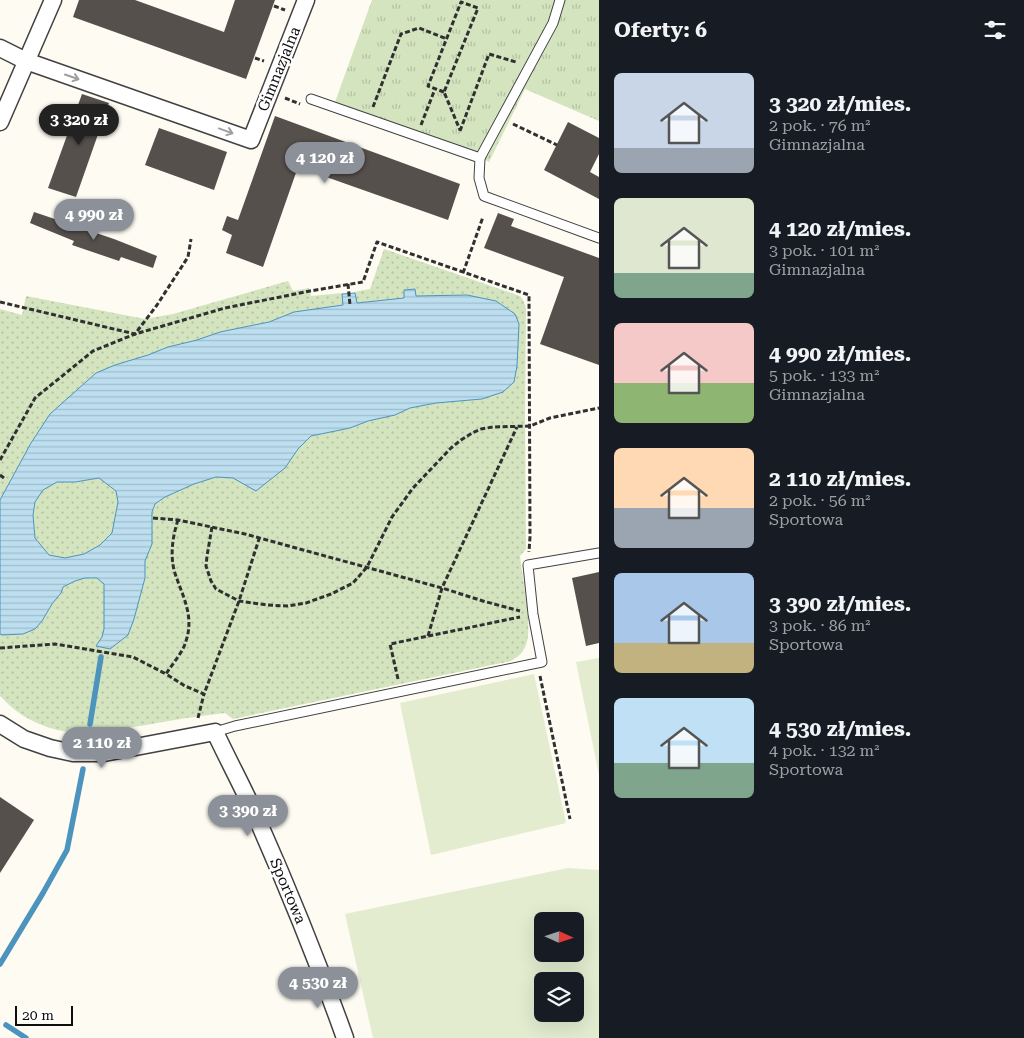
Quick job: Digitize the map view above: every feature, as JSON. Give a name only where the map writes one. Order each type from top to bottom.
[{"type":"street","points":[[0,122],[53,0]]},
{"type":"street","name":"Gimnazjalna","points":[[26,61],[251,140],[306,0]]},
{"type":"street","points":[[0,48],[26,61]]},
{"type":"street","points":[[0,724],[24,739],[50,748],[73,753],[104,753],[215,732]]},
{"type":"street","name":"Sportowa","points":[[215,732],[258,820],[292,899],[345,1038]]},
{"type":"lane","points":[[560,0],[553,22],[480,158],[478,178],[484,196],[599,238]]},
{"type":"lane","points":[[312,99],[480,158]]},
{"type":"lane","points":[[215,732],[542,662],[533,614],[528,565],[599,553]]},
{"type":"path","points":[[470,5],[472,0]]},
{"type":"path","points":[[444,92],[478,8],[461,2],[428,86],[444,92],[460,130]]},
{"type":"path","points":[[274,6],[288,11]]},
{"type":"path","points":[[368,119],[401,34],[418,28],[446,39]]},
{"type":"path","points":[[454,149],[490,54],[529,66]]},
{"type":"path","points":[[417,136],[435,88]]},
{"type":"path","points":[[501,118],[557,146]]},
{"type":"path","points":[[463,272],[482,217]]},
{"type":"path","points":[[135,334],[157,305],[188,256],[191,239]]},
{"type":"path","points":[[0,460],[35,398],[92,351],[135,334],[225,308],[363,282],[377,242],[530,295],[530,537],[528,565]]},
{"type":"path","points":[[348,284],[350,305]]},
{"type":"path","points":[[0,302],[135,334]]},
{"type":"path","points":[[212,527],[206,566],[216,589],[239,601],[288,606],[306,604],[353,583],[367,567],[392,517],[414,488],[451,448],[461,440],[481,429],[530,426],[550,418],[599,408]]},
{"type":"path","points":[[428,636],[442,588],[517,427]]},
{"type":"path","points":[[0,475],[4,478]]},
{"type":"path","points":[[154,518],[178,520],[245,534],[533,614]]},
{"type":"path","points":[[166,674],[186,643],[190,621],[173,568],[172,548],[178,520]]},
{"type":"path","points":[[198,735],[196,722],[204,694],[239,601],[259,539]]},
{"type":"path","points":[[401,692],[390,644],[533,614]]},
{"type":"path","points":[[0,648],[55,644],[133,657],[185,686],[204,694]]},
{"type":"path","points":[[538,663],[570,819]]},
{"type":"green space","points":[[372,0],[599,0],[599,121],[525,89],[489,162],[462,147],[335,102]]},
{"type":"green space","points":[[384,249],[520,296],[525,304],[526,549],[520,556],[527,603],[528,629],[525,647],[522,652],[511,661],[233,719],[225,713],[90,734],[67,732],[44,726],[23,716],[14,709],[0,696],[0,309],[22,315],[26,296],[145,319],[173,314],[288,281],[293,291],[309,288],[311,296],[343,293],[345,305],[355,303],[354,292],[370,289]]},
{"type":"green space","points":[[599,658],[599,775],[576,662]]},
{"type":"green space","points":[[534,674],[566,823],[431,855],[400,703]]},
{"type":"green space","points":[[568,868],[599,870],[599,1038],[373,1038],[345,914]]},
{"type":"water","points":[[415,289],[416,296],[467,295],[496,301],[515,314],[519,324],[517,366],[514,382],[503,392],[482,399],[436,403],[410,408],[395,415],[368,421],[350,428],[311,436],[298,449],[285,468],[256,491],[233,478],[216,477],[194,484],[165,497],[155,504],[152,512],[152,544],[145,561],[145,578],[134,619],[128,635],[110,649],[96,646],[102,637],[104,629],[104,584],[97,578],[85,578],[63,587],[61,593],[35,629],[23,634],[0,634],[0,500],[31,443],[50,414],[96,373],[168,347],[220,332],[269,322],[294,312],[343,305],[342,294],[355,293],[357,303],[404,298],[404,290]],"holes":[[[99,478],[116,491],[118,502],[112,533],[100,545],[84,554],[65,558],[49,555],[35,538],[33,515],[35,502],[43,490],[57,482],[75,482]]]},
{"type":"building","points":[[79,0],[135,0],[224,32],[235,0],[275,0],[246,79],[73,17]]},
{"type":"building","points":[[82,94],[109,103],[76,197],[48,188]]},
{"type":"building","points":[[275,116],[460,184],[448,220],[298,167],[263,267],[226,253],[232,235],[222,230],[227,216],[238,220]]},
{"type":"building","points":[[568,122],[599,138],[599,154],[590,172],[599,177],[599,199],[544,170]]},
{"type":"building","points":[[159,128],[227,152],[214,190],[145,165]]},
{"type":"building","points":[[34,212],[114,239],[157,256],[153,268],[121,257],[119,261],[72,245],[74,241],[30,223]]},
{"type":"building","points":[[498,213],[514,219],[511,226],[599,258],[599,365],[540,344],[564,277],[484,248]]},
{"type":"building","points":[[599,572],[599,643],[586,646],[572,578]]},
{"type":"building","points":[[0,797],[34,820],[0,873]]},
{"type":"waterway","points":[[90,724],[101,657]]},
{"type":"waterway","points":[[0,964],[67,850],[83,769]]},
{"type":"waterway","points":[[6,1025],[26,1038]]}]
